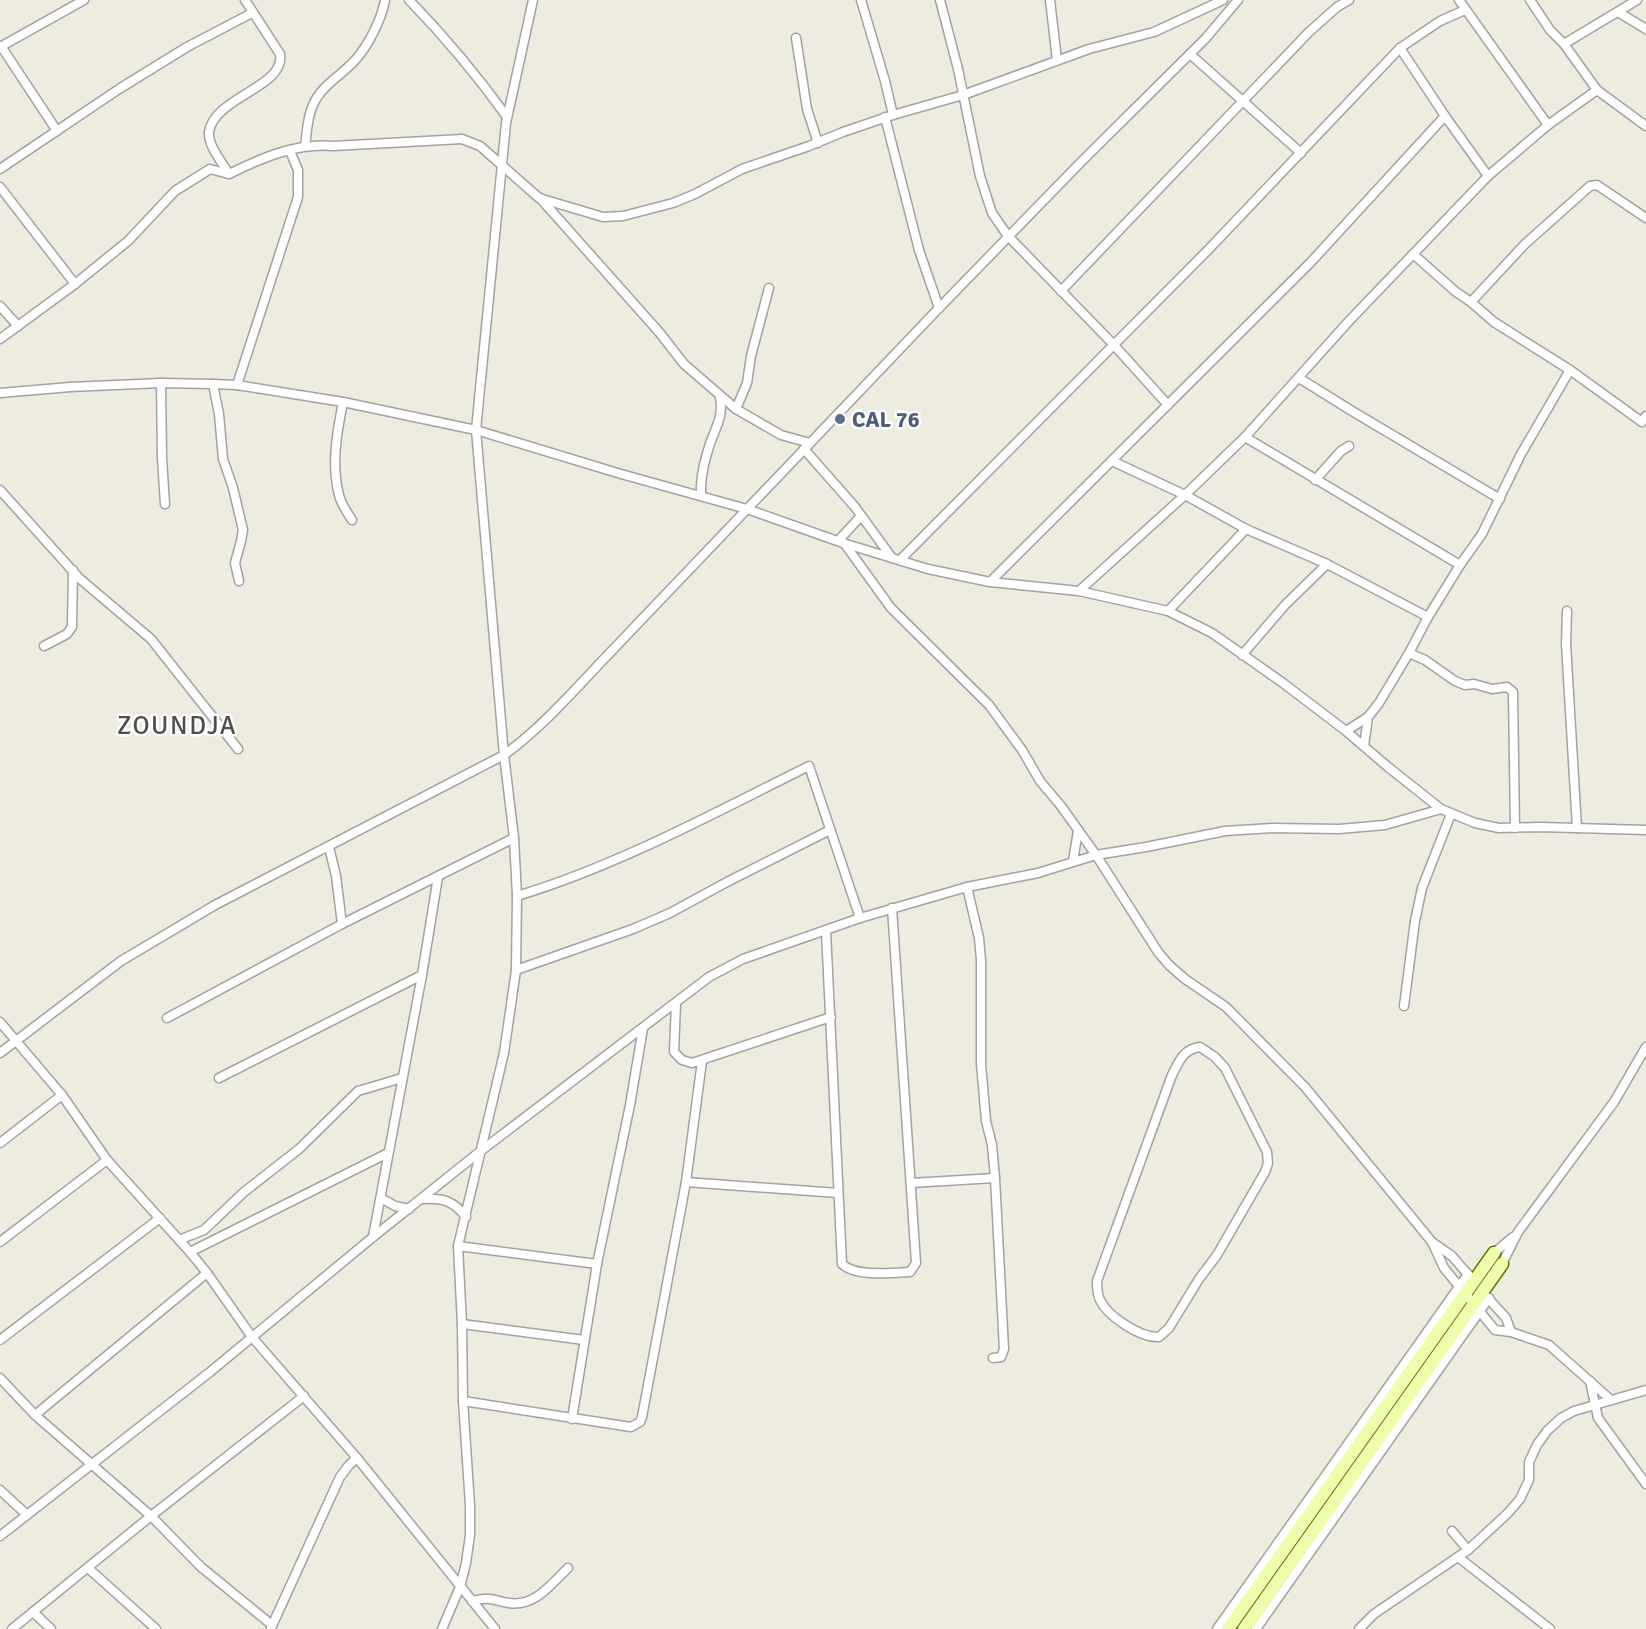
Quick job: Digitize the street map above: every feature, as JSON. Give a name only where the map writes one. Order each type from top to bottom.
[{"type":"main road","points":[[1228,1629],[1470,1277],[1494,1253]]},
{"type":"main road","points":[[1244,1629],[1477,1308],[1502,1264]]},
{"type":"street","points":[[57,131],[0,47],[84,0]]},
{"type":"street","points":[[229,174],[212,146],[209,134],[213,123],[232,102],[276,72],[281,62],[280,54],[245,0]]},
{"type":"street","points":[[305,146],[313,105],[319,94],[358,57],[375,28],[385,0]]},
{"type":"street","points":[[413,3],[425,0]]},
{"type":"street","points":[[442,1629],[460,1587],[470,1535],[458,1246],[504,1053],[516,970],[517,896],[514,838],[504,755],[476,430],[507,117],[533,0]]},
{"type":"street","points":[[861,0],[885,81],[889,116],[919,250],[939,308]]},
{"type":"street","points":[[940,0],[980,176],[992,213],[1008,236],[1113,344],[1168,405]]},
{"type":"street","points":[[1050,0],[1057,60]]},
{"type":"street","points":[[539,198],[603,217],[623,216],[673,203],[742,169],[889,116],[963,95],[1057,60],[1154,32],[1222,0]]},
{"type":"street","points":[[0,1053],[121,961],[215,905],[504,755],[528,737],[550,717],[1008,236],[1190,54],[1238,0]]},
{"type":"street","points":[[1061,291],[1309,32],[1336,7],[1349,0]]},
{"type":"street","points":[[1459,0],[1548,125]]},
{"type":"street","points":[[1530,0],[1550,30],[1564,44],[1597,90],[1646,126]]},
{"type":"street","points":[[1564,44],[1638,0]]},
{"type":"street","points":[[413,3],[446,37],[475,72],[507,117]]},
{"type":"street","points":[[896,559],[1208,249],[1400,48],[1440,21],[1465,10]]},
{"type":"street","points":[[1618,12],[1646,28]]},
{"type":"street","points":[[0,169],[187,47],[252,13]]},
{"type":"street","points":[[796,38],[807,109],[818,142]]},
{"type":"street","points":[[1400,48],[1488,176]]},
{"type":"street","points":[[1190,54],[1301,153]]},
{"type":"street","points":[[1079,591],[1245,437],[1349,321],[1488,176],[1548,125],[1597,90]]},
{"type":"street","points":[[990,582],[1310,263],[1446,116]]},
{"type":"street","points":[[0,339],[75,284],[128,241],[175,191],[210,169],[229,174],[259,159],[305,146],[462,140],[480,146],[539,198],[644,315],[684,364],[720,396],[736,409],[781,435],[807,446],[896,559]]},
{"type":"street","points":[[237,385],[297,197],[298,171],[290,151]]},
{"type":"street","points":[[1471,302],[1525,244],[1590,186],[1597,184],[1646,218]]},
{"type":"street","points":[[0,187],[75,284]]},
{"type":"street","points":[[1413,254],[1494,322],[1645,421]]},
{"type":"street","points":[[736,409],[747,383],[751,356],[769,288]]},
{"type":"street","points":[[0,306],[18,326]]},
{"type":"street","points":[[1346,731],[1368,717],[1379,703],[1409,654],[1428,617],[1482,534],[1521,454],[1570,370]]},
{"type":"street","points":[[1299,378],[1500,499]]},
{"type":"street","points":[[161,383],[165,504]]},
{"type":"street","points":[[0,393],[161,383],[213,384],[237,385],[344,402],[476,430],[747,509],[841,542],[928,568],[990,582],[1079,591],[1168,611],[1212,633],[1283,683],[1451,814],[1486,827],[1646,830]]},
{"type":"street","points":[[213,384],[219,414],[223,459],[243,530],[235,563],[239,581]]},
{"type":"street","points":[[701,496],[701,476],[714,430],[722,414],[720,396]]},
{"type":"street","points":[[344,402],[336,435],[336,474],[339,497],[352,520]]},
{"type":"street","points":[[1245,437],[1460,565]]},
{"type":"street","points":[[1315,480],[1349,446]]},
{"type":"street","points":[[1112,461],[1185,495],[1246,529],[1327,564],[1428,617]]},
{"type":"street","points":[[0,490],[95,592],[151,639],[238,749]]},
{"type":"street","points":[[841,542],[861,516]]},
{"type":"street","points":[[1168,611],[1246,529]]},
{"type":"street","points":[[841,542],[891,608],[989,705],[1022,750],[1040,781],[1096,855],[1158,952],[1185,979],[1226,1007],[1305,1087],[1432,1242],[1444,1268],[1495,1330],[1510,1332],[1549,1345],[1611,1400]]},
{"type":"street","points":[[1242,655],[1285,605],[1327,564]]},
{"type":"street","points":[[44,646],[67,634],[72,627],[73,570]]},
{"type":"street","points":[[1567,611],[1566,644],[1577,828]]},
{"type":"street","points":[[1409,654],[1425,660],[1455,681],[1465,685],[1474,684],[1492,689],[1507,687],[1513,692],[1515,828]]},
{"type":"street","points":[[1364,746],[1368,717]]},
{"type":"street","points":[[517,896],[546,887],[631,852],[809,766],[860,918]]},
{"type":"street","points":[[0,1536],[252,1337],[482,1150],[724,968],[743,959],[892,908],[967,887],[1038,873],[1096,855],[1146,848],[1224,831],[1272,828],[1339,829],[1384,825],[1442,809]]},
{"type":"street","points":[[1404,1006],[1415,921],[1422,888],[1451,814]]},
{"type":"street","points":[[516,970],[600,942],[642,925],[830,830]]},
{"type":"street","points":[[1073,861],[1078,831]]},
{"type":"street","points":[[167,1018],[342,924],[514,838]]},
{"type":"street","points":[[330,847],[342,924]]},
{"type":"street","points":[[373,1238],[438,877]]},
{"type":"street","points":[[967,887],[979,938],[981,1064],[986,1121],[992,1145],[995,1178],[1004,1349],[1000,1357],[993,1358]]},
{"type":"street","points":[[826,931],[842,1264],[845,1267],[873,1273],[910,1272],[916,1263],[892,908]]},
{"type":"street","points":[[219,1078],[422,975]]},
{"type":"street","points":[[676,1003],[674,1052],[682,1060],[692,1063],[831,1017]]},
{"type":"street","points":[[0,1022],[62,1095],[107,1160],[207,1273],[252,1337],[357,1458],[495,1629]]},
{"type":"street","points":[[572,1419],[597,1264],[630,1105],[643,1028]]},
{"type":"street","points":[[1200,1047],[1226,1068],[1267,1152],[1268,1162],[1265,1172],[1217,1255],[1199,1279],[1182,1309],[1165,1334],[1160,1337],[1148,1337],[1133,1329],[1106,1308],[1099,1299],[1097,1281],[1172,1076],[1186,1051],[1200,1047]]},
{"type":"street","points":[[1502,1264],[1518,1232],[1614,1102],[1646,1047]]},
{"type":"street","points":[[464,1401],[632,1427],[640,1422],[686,1182],[702,1061]]},
{"type":"street","points":[[179,1240],[204,1230],[244,1192],[299,1149],[358,1091],[402,1078]]},
{"type":"street","points":[[0,1143],[62,1095]]},
{"type":"street","points":[[189,1252],[388,1153]]},
{"type":"street","points":[[0,1242],[107,1160]]},
{"type":"street","points":[[911,1183],[995,1178]]},
{"type":"street","points":[[686,1182],[838,1193]]},
{"type":"street","points":[[381,1198],[395,1206],[409,1209]]},
{"type":"street","points":[[422,1199],[447,1200],[454,1203],[466,1217]]},
{"type":"street","points":[[0,1340],[160,1218]]},
{"type":"street","points":[[1494,1253],[1518,1232]]},
{"type":"street","points":[[1432,1242],[1452,1256],[1506,1318],[1510,1332]]},
{"type":"street","points":[[458,1246],[597,1264]]},
{"type":"street","points":[[35,1415],[207,1273]]},
{"type":"street","points":[[1217,1629],[1462,1289]]},
{"type":"street","points":[[1256,1629],[1477,1308]]},
{"type":"street","points":[[462,1324],[584,1340]]},
{"type":"street","points":[[0,1378],[35,1415],[151,1516],[201,1567],[271,1627],[340,1477],[357,1458]]},
{"type":"street","points":[[1590,1381],[1598,1418],[1646,1484]]},
{"type":"street","points":[[1359,1629],[1374,1614],[1468,1550],[1508,1513],[1520,1499],[1529,1480],[1529,1462],[1537,1445],[1547,1431],[1561,1418],[1574,1411],[1646,1390]]},
{"type":"street","points":[[12,1629],[304,1396]]},
{"type":"street","points":[[0,1490],[27,1515]]},
{"type":"street","points":[[1452,1531],[1468,1550]]},
{"type":"street","points":[[1458,1557],[1550,1629]]},
{"type":"street","points":[[88,1568],[156,1629]]},
{"type":"street","points":[[472,1601],[488,1597],[512,1604],[530,1602],[568,1568]]},
{"type":"street","points":[[33,1612],[51,1629]]},
{"type":"place","name":"CAL 76","points":[[840,419]]},
{"type":"district","name":"ZOUNDJA","points":[[177,726]]}]
